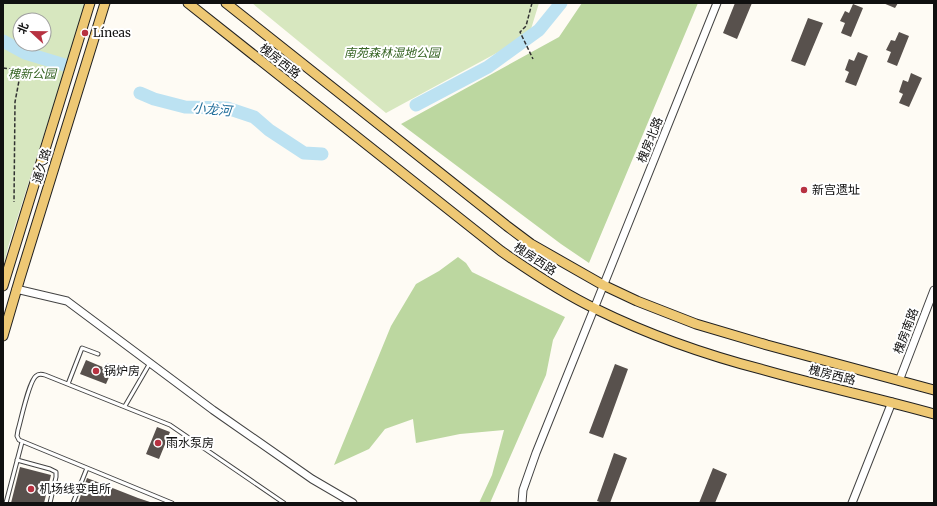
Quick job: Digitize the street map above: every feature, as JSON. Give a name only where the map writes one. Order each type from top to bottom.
[{"type":"main road","name":"通久路","points":[[3,286],[90,3]]},
{"type":"main road","name":"通久路","points":[[3,336],[16,289],[105,3]]},
{"type":"main road","name":"槐房西路","points":[[188,3],[500,251],[532,273],[594,309],[634,327],[706,353],[763,370],[934,414]]},
{"type":"main road","name":"槐房西路","points":[[226,3],[531,244],[603,285],[636,301],[696,324],[767,345],[934,390]]},
{"type":"street","name":"槐房北路","points":[[522,503],[523,490],[534,460],[717,3]]},
{"type":"street","points":[[16,289],[67,301],[213,410],[312,479],[353,503]]},
{"type":"street","name":"槐房南路","points":[[899,380],[934,290]]},
{"type":"street","points":[[852,503],[892,402]]},
{"type":"lane","points":[[68,384],[82,348],[98,354]]},
{"type":"lane","points":[[124,406],[150,363]]},
{"type":"lane","points":[[172,503],[18,440],[17,435],[30,388],[35,376],[43,374],[171,426],[284,503]]},
{"type":"lane","points":[[6,503],[22,442]]},
{"type":"lane","points":[[17,460],[56,472],[50,503]]},
{"type":"lane","points":[[73,503],[87,468]]},
{"type":"path","points":[[532,3],[526,26],[520,32],[533,59]]},
{"type":"path","points":[[3,68],[21,70],[15,102],[14,202]]},
{"type":"green space","name":"槐新公园","points":[[3,3],[86,3],[3,267]]},
{"type":"green space","name":"南苑森林湿地公园","points":[[252,3],[539,3],[531,29],[515,43],[386,113]]},
{"type":"green space","points":[[582,3],[698,3],[589,263],[561,244],[401,124],[559,37]]},
{"type":"green space","points":[[458,257],[466,263],[472,272],[565,317],[553,340],[546,375],[490,503],[479,503],[492,475],[504,430],[460,434],[416,443],[413,419],[385,429],[369,449],[334,465],[391,326],[416,284],[439,271]]},
{"type":"building","points":[[735,3],[752,3],[737,39],[723,33]]},
{"type":"building","points":[[883,3],[898,3],[895,8]]},
{"type":"building","points":[[853,4],[863,8],[851,37],[841,33],[845,23],[840,21],[845,11],[849,13]]},
{"type":"building","points":[[808,18],[823,23],[805,66],[791,61]]},
{"type":"building","points":[[899,32],[909,36],[897,66],[887,62],[891,52],[886,50],[891,40],[895,41]]},
{"type":"building","points":[[858,52],[868,56],[856,86],[845,82],[849,72],[845,70],[849,59],[854,61]]},
{"type":"building","points":[[911,73],[922,78],[909,107],[899,103],[903,94],[899,92],[903,80],[908,82]]},
{"type":"building","name":"锅炉房","points":[[86,360],[105,368],[107,363],[114,366],[106,384],[80,374]]},
{"type":"building","points":[[615,364],[628,369],[603,438],[589,433]]},
{"type":"building","name":"雨水泵房","points":[[157,427],[170,432],[159,459],[146,454]]},
{"type":"building","points":[[614,453],[627,458],[610,503],[603,503],[597,501]]},
{"type":"building","name":"机场线变电所","points":[[20,467],[51,475],[44,503],[11,503]]},
{"type":"building","points":[[713,468],[727,474],[715,503],[699,503]]},
{"type":"building","points":[[87,478],[138,498],[153,503],[78,503]]},
{"type":"waterway","name":"小龙河","points":[[416,105],[488,67],[539,30],[561,3]]},
{"type":"waterway","name":"小龙河","points":[[3,41],[25,53],[68,66]]},
{"type":"waterway","name":"小龙河","points":[[140,93],[154,99],[185,107],[227,108],[254,117],[269,130],[304,153],[322,154]]},
{"type":"place","name":"Líneas","points":[[85,33]]},
{"type":"place","name":"新宫遗址","points":[[804,190]]},
{"type":"place","name":"锅炉房","points":[[96,371]]},
{"type":"place","name":"雨水泵房","points":[[158,443]]},
{"type":"place","name":"机场线变电所","points":[[31,489]]}]
